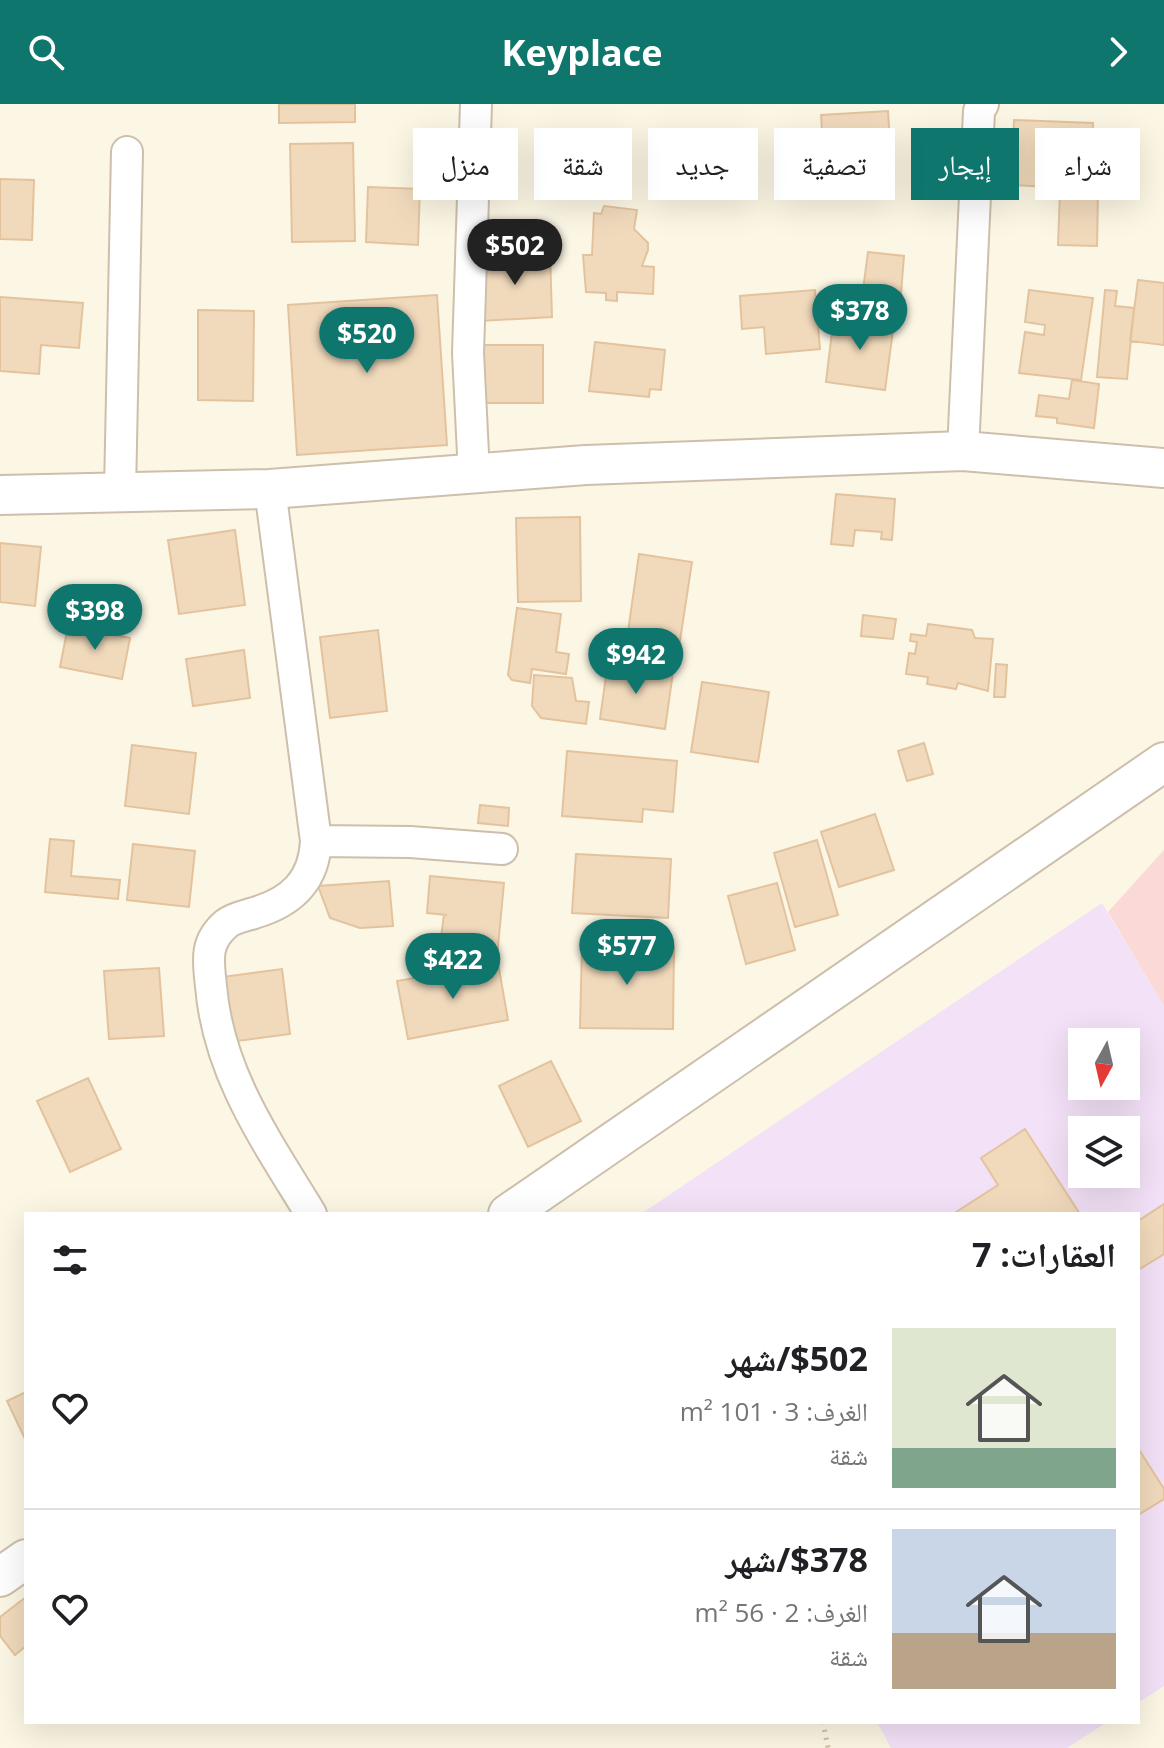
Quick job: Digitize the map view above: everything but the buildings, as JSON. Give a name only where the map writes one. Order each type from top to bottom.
[{"type":"street","points":[[474,474],[468,353],[476,104]]},
{"type":"street","points":[[963,451],[983,104]]},
{"type":"street","points":[[120,492],[127,152]]},
{"type":"street","points":[[0,495],[270,489],[736,457],[963,451],[1164,468]]},
{"type":"street","points":[[270,489],[316,841],[310,873],[297,894],[271,909],[229,921],[209,944],[208,958],[213,1011],[224,1060],[310,1212]]},
{"type":"street","points":[[511,1212],[1164,762]]},
{"type":"street","points":[[316,841],[410,842],[502,849]]},
{"type":"street","points":[[0,1577],[24,1560]]},
{"type":"path","points":[[823,1724],[828,1748]]},
{"type":"shaded area","points":[[1164,850],[1164,1006],[1108,912]]},
{"type":"shaded area","points":[[1102,903],[1164,1006],[1164,1686],[1140,1702],[1140,1212],[644,1212]]},
{"type":"shaded area","points":[[878,1724],[1104,1724],[1067,1748],[891,1748]]}]
